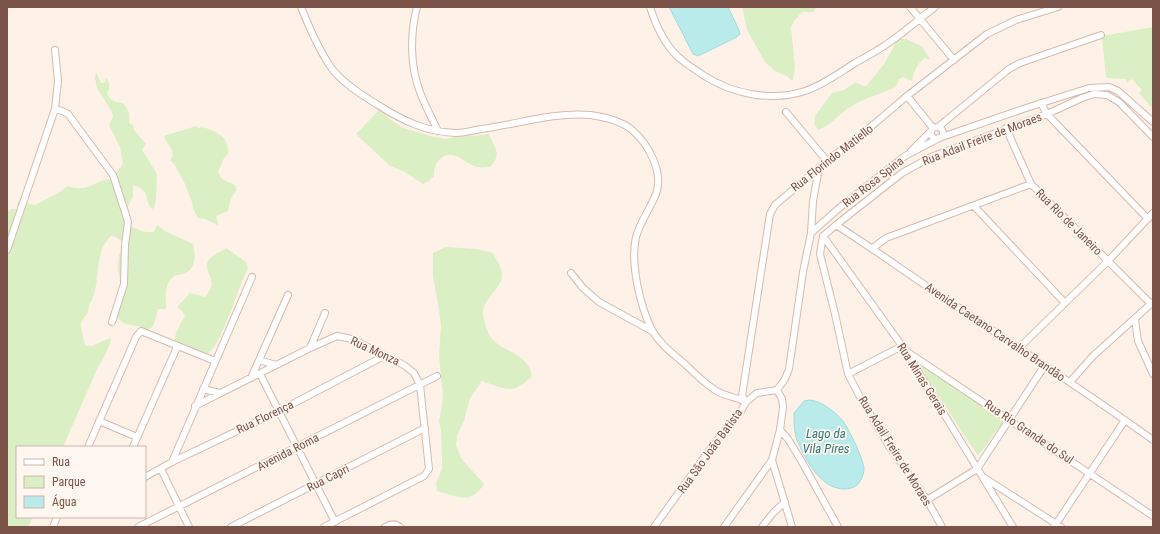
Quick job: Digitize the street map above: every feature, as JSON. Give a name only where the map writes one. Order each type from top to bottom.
[{"type":"street","points":[[301,7],[320,50],[331,68],[351,86],[398,118],[414,125],[438,131],[458,133],[545,117],[573,114],[606,117],[631,129],[644,143],[657,172],[658,182],[656,193],[636,237],[634,258],[635,278],[652,331],[668,350],[705,383],[717,392],[739,398],[746,402]]},
{"type":"street","points":[[417,7],[412,58],[415,76],[420,92],[438,131]]},
{"type":"street","points":[[650,7],[657,26],[669,46],[681,60],[712,81],[751,94],[770,96],[788,95],[818,85],[887,44],[935,7]]},
{"type":"street","points":[[910,7],[954,60]]},
{"type":"street","name":"Rua Florindo Matiello","points":[[746,402],[742,396],[770,214],[775,204],[907,96],[987,34],[1016,20],[1058,7]]},
{"type":"street","points":[[905,156],[934,129],[1014,66],[1101,35]]},
{"type":"street","points":[[7,250],[55,109],[58,81],[55,50]]},
{"type":"street","name":"Rua Rosa Spina","points":[[811,233],[838,208],[905,156],[939,138],[1040,103],[1089,88],[1109,87],[1126,97],[1153,122]]},
{"type":"street","name":"Rua Adail Freire de Moraes","points":[[942,527],[927,500],[889,446],[848,374],[820,254],[823,236],[902,174],[931,157],[1046,114],[1094,94],[1107,95],[1119,102],[1153,137]]},
{"type":"street","points":[[907,96],[934,129],[933,137],[939,138],[943,134],[941,128],[934,129]]},
{"type":"street","points":[[1040,103],[1046,114],[1148,219]]},
{"type":"street","points":[[1026,108],[1032,118]]},
{"type":"street","points":[[55,109],[68,114],[109,169],[115,179],[128,222],[125,245],[124,284],[112,322]]},
{"type":"street","points":[[786,112],[827,161]]},
{"type":"street","name":"Rua Rio de Janeiro","points":[[1006,128],[1031,184],[1152,303]]},
{"type":"street","points":[[724,527],[772,460],[780,430],[783,407],[782,400],[777,390],[785,379],[789,369],[803,272],[811,233],[813,201],[819,168]]},
{"type":"street","points":[[873,248],[886,238],[1031,184]]},
{"type":"street","points":[[974,206],[1065,304]]},
{"type":"street","points":[[1019,348],[1108,261],[1153,213]]},
{"type":"street","name":"Avenida Caetano Carvalho Brandão","points":[[836,225],[873,248],[1153,440]]},
{"type":"street","name":"Rua Minas Gerais","points":[[823,236],[903,348],[1013,527]]},
{"type":"street","points":[[571,273],[583,288],[599,302],[652,331]]},
{"type":"street","points":[[172,462],[252,277]]},
{"type":"street","points":[[251,378],[288,295]]},
{"type":"street","points":[[1070,382],[1093,356],[1135,320],[1152,303]]},
{"type":"street","points":[[310,348],[325,312]]},
{"type":"street","points":[[1135,320],[1138,341],[1153,374]]},
{"type":"street","points":[[88,446],[136,337],[141,331],[177,347],[215,361]]},
{"type":"street","points":[[316,333],[329,339]]},
{"type":"street","name":"Rua Monza","points":[[195,406],[337,336],[352,339],[410,370],[418,378],[420,385],[429,469],[424,476],[335,522]]},
{"type":"street","points":[[133,446],[177,347]]},
{"type":"street","points":[[848,374],[903,348]]},
{"type":"street","name":"Rua Rio Grande do Sul","points":[[903,348],[1153,516]]},
{"type":"street","name":"Rua Florença","points":[[146,476],[192,452],[279,411],[384,356]]},
{"type":"street","points":[[259,360],[276,365]]},
{"type":"street","points":[[927,500],[977,469],[1045,365]]},
{"type":"street","points":[[260,374],[335,522],[324,527]]},
{"type":"street","name":"Avenida Roma","points":[[138,527],[437,376]]},
{"type":"street","points":[[203,389],[220,393]]},
{"type":"street","name":"Rua São João Batista","points":[[654,527],[708,452],[741,411],[746,402],[758,394],[777,390]]},
{"type":"street","points":[[982,476],[1057,526],[1125,420]]},
{"type":"street","points":[[99,421],[137,437]]},
{"type":"street","name":"Rua Capri","points":[[231,527],[316,485],[425,428]]},
{"type":"street","points":[[780,430],[788,439],[802,462],[838,527]]},
{"type":"street","points":[[179,444],[192,452]]},
{"type":"street","points":[[772,460],[786,502],[792,527]]},
{"type":"street","points":[[161,468],[189,527]]},
{"type":"street","points":[[762,527],[773,513],[786,502]]},
{"type":"street","points":[[53,527],[58,518]]},
{"type":"street","points":[[385,527],[395,524],[400,527]]},
{"type":"green space","points":[[742,7],[816,7],[812,12],[802,12],[791,27],[795,67],[793,80],[775,71],[765,62],[747,30]]},
{"type":"green space","points":[[1153,27],[1153,109],[1139,93],[1142,90],[1132,79],[1127,83],[1126,79],[1106,78],[1102,36]]},
{"type":"green space","points":[[898,39],[906,39],[923,47],[931,60],[925,58],[920,62],[913,75],[912,81],[903,77],[899,79],[896,87],[855,104],[827,126],[818,130],[814,124],[815,116],[832,93],[844,90],[856,82],[866,86],[884,64]]},
{"type":"green space","points":[[96,72],[101,83],[104,83],[106,78],[109,82],[107,94],[112,100],[123,103],[126,107],[129,112],[129,123],[133,125],[134,130],[146,144],[142,150],[157,174],[156,199],[154,208],[152,209],[149,205],[143,190],[134,185],[133,197],[128,206],[124,219],[131,226],[145,232],[154,232],[157,225],[165,231],[193,244],[195,252],[194,260],[192,268],[189,271],[184,274],[174,276],[169,281],[166,292],[166,309],[158,309],[153,325],[151,328],[145,330],[139,326],[127,324],[117,318],[111,319],[113,305],[122,291],[118,269],[119,254],[121,253],[126,257],[128,255],[124,245],[114,236],[111,236],[105,243],[99,259],[95,292],[89,304],[88,312],[81,325],[86,346],[92,346],[110,338],[109,346],[98,367],[63,446],[16,446],[16,518],[32,518],[28,527],[9,527],[7,523],[7,212],[11,209],[18,209],[17,203],[19,201],[35,205],[60,192],[67,186],[83,188],[103,180],[115,179],[116,173],[123,164],[120,147],[109,125],[113,117],[112,112],[97,88],[95,78]]},
{"type":"green space","points":[[379,110],[403,128],[430,136],[445,139],[466,135],[473,136],[489,134],[496,150],[496,158],[490,167],[477,167],[454,155],[445,156],[440,159],[436,165],[434,176],[423,184],[403,171],[390,166],[356,134]]},
{"type":"green space","points":[[196,126],[199,128],[208,129],[222,136],[228,149],[228,154],[224,158],[218,172],[222,179],[235,185],[237,190],[231,198],[228,211],[216,216],[219,226],[205,219],[198,218],[193,209],[192,202],[184,182],[174,164],[170,160],[173,154],[164,136]]},
{"type":"green space","points":[[446,247],[477,249],[493,253],[501,268],[502,278],[484,306],[484,322],[492,339],[497,344],[524,361],[529,367],[532,376],[519,386],[508,389],[482,381],[470,398],[464,421],[457,436],[456,445],[461,458],[484,484],[474,495],[463,498],[437,491],[436,483],[442,469],[441,430],[439,421],[443,396],[439,356],[441,325],[433,276],[433,253]]},
{"type":"green space","points":[[226,248],[246,262],[248,269],[217,342],[211,351],[205,355],[174,343],[176,333],[185,315],[180,309],[178,309],[178,306],[190,293],[205,297],[211,285],[207,269],[208,261],[214,255]]},
{"type":"green space","points":[[913,357],[1006,418],[978,456]]},
{"type":"water","points":[[669,7],[728,7],[740,34],[737,37],[698,56],[693,54]]},
{"type":"water","name":"Lago da Vila Pires","points":[[810,400],[819,402],[836,414],[843,421],[852,437],[864,468],[861,480],[854,487],[843,489],[827,484],[814,471],[804,456],[796,437],[794,413],[804,401]]}]
